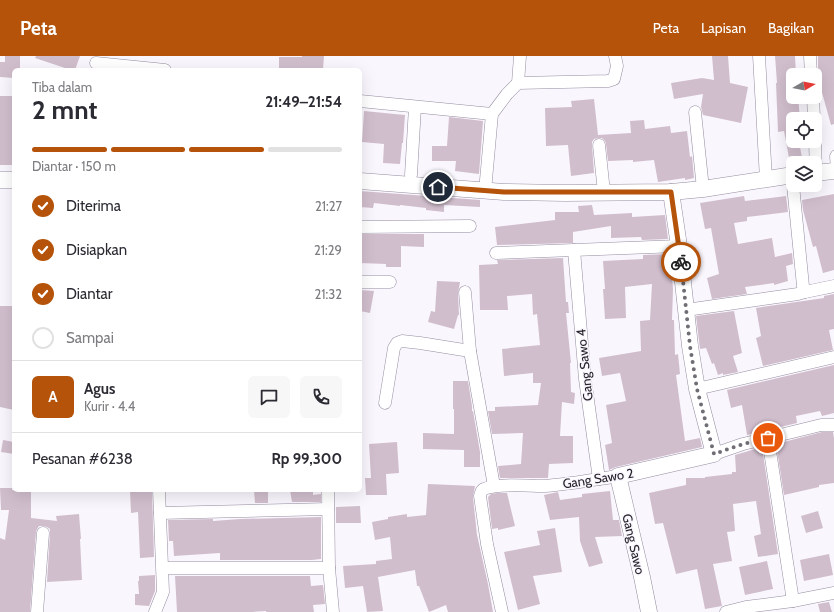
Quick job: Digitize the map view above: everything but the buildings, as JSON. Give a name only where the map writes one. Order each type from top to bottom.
[{"type":"street","points":[[485,191],[492,114],[507,94],[518,83],[520,56]]},
{"type":"street","points":[[518,83],[608,81],[614,79],[617,66],[615,56]]},
{"type":"street","points":[[759,56],[766,179]]},
{"type":"street","points":[[810,56],[811,68]]},
{"type":"street","points":[[96,63],[145,68]]},
{"type":"street","points":[[362,101],[492,114]]},
{"type":"street","points":[[411,175],[415,107]]},
{"type":"street","points":[[695,112],[703,189]]},
{"type":"street","points":[[599,145],[604,192]]},
{"type":"street","points":[[822,172],[834,171]]},
{"type":"street","points":[[362,182],[504,192],[671,192],[703,189],[786,176]]},
{"type":"street","points":[[0,180],[12,180]]},
{"type":"street","points":[[671,192],[679,246],[690,346],[697,389],[714,454]]},
{"type":"street","points":[[794,192],[803,286],[805,292]]},
{"type":"street","points":[[362,227],[470,226]]},
{"type":"street","points":[[496,253],[679,246]]},
{"type":"street","name":"Gang Sawo 4","points":[[574,250],[585,379],[599,479]]},
{"type":"street","points":[[362,282],[390,282]]},
{"type":"street","points":[[686,310],[798,294],[834,286]]},
{"type":"street","points":[[465,292],[470,351],[494,486],[483,489],[480,496],[487,544],[502,612]]},
{"type":"street","points":[[385,403],[394,348],[397,343],[402,341],[470,351]]},
{"type":"street","points":[[697,389],[834,357]]},
{"type":"street","name":"Gang Sawo 2","points":[[494,486],[545,486],[618,476],[714,454],[743,444],[820,425],[834,425]]},
{"type":"street","points":[[768,438],[793,601]]},
{"type":"street","name":"Gang Sawo","points":[[618,476],[649,612]]},
{"type":"street","points":[[155,612],[163,592],[159,492]]},
{"type":"street","points":[[328,492],[329,568],[332,612]]},
{"type":"street","points":[[160,513],[328,509]]},
{"type":"street","points":[[37,612],[43,533]]},
{"type":"street","points":[[163,568],[329,568]]},
{"type":"street","points":[[726,612],[746,607],[793,601],[834,593]]},
{"type":"lane","points":[[834,154],[834,171]]},
{"type":"way so far","points":[[681,262],[690,346],[697,389],[714,454],[743,444],[768,438]]},
{"type":"route","points":[[438,187],[504,192],[671,192],[681,262]]}]
